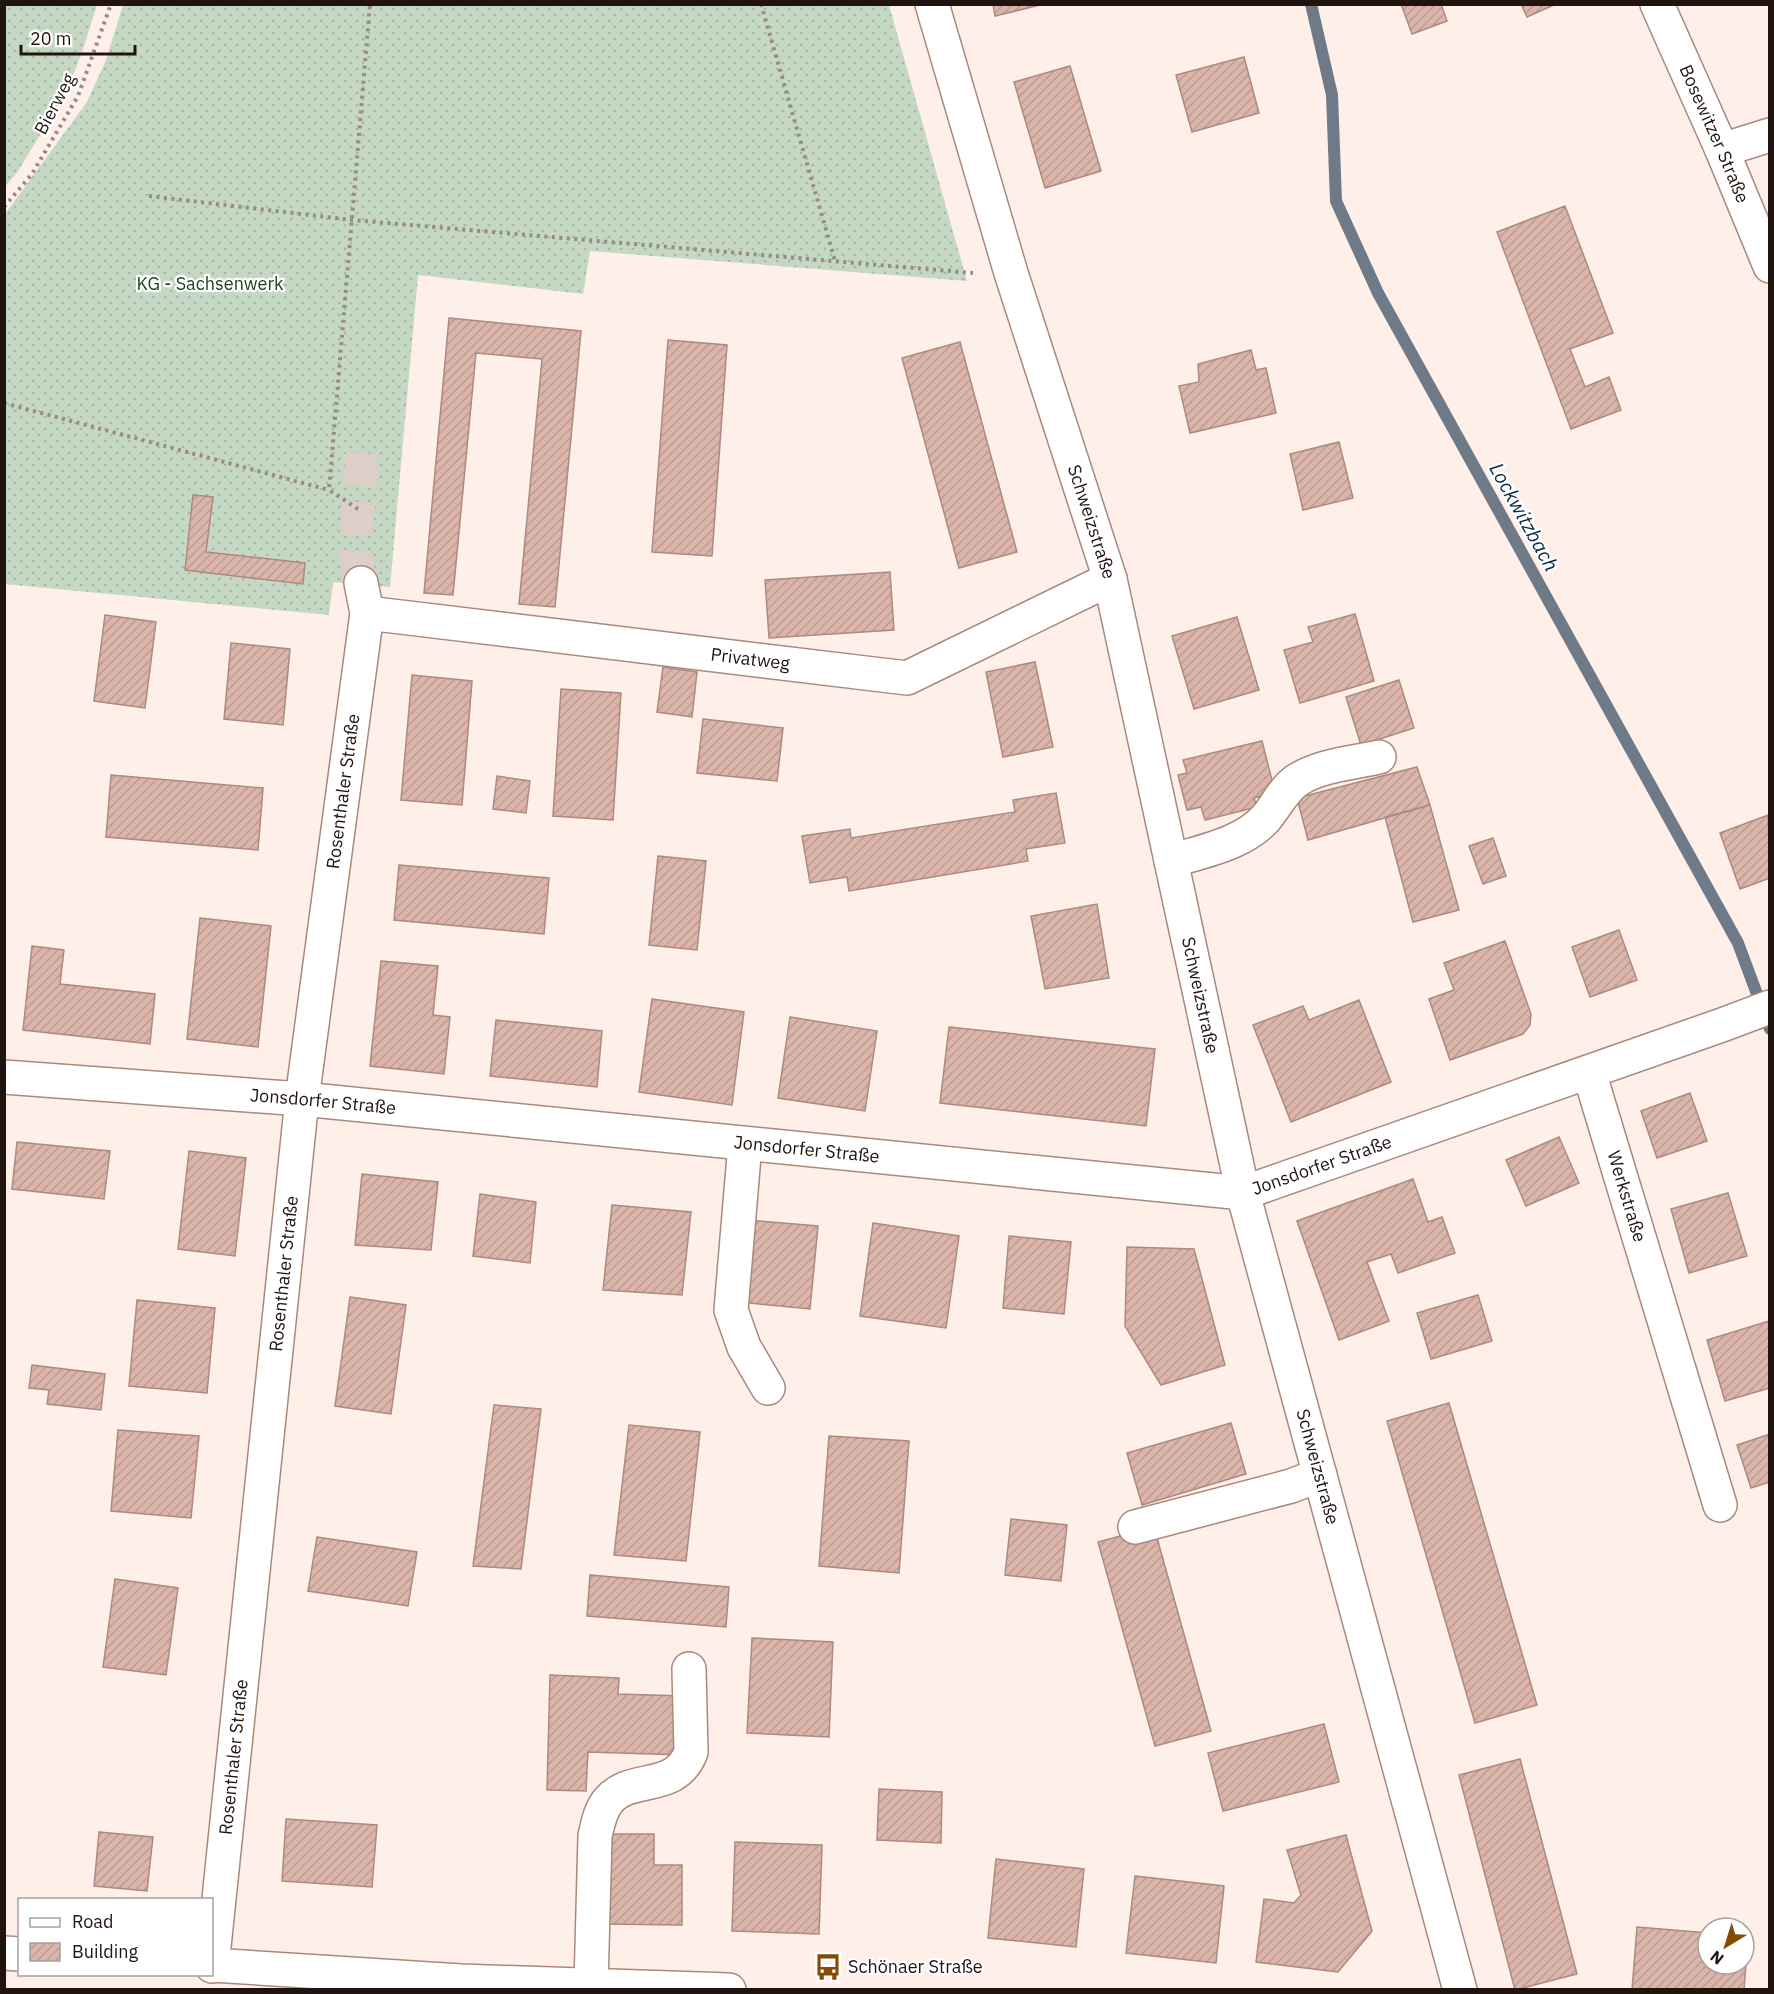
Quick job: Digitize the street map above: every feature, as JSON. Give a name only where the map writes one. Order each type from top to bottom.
[{"type":"street","name":"Schweizstraße","points":[[933,4],[1011,273],[1110,579],[1243,1193],[1460,1989]]},
{"type":"street","name":"Bosewitzer Straße","points":[[1657,4],[1722,150],[1770,266]]},
{"type":"street","points":[[1722,150],[1770,135]]},
{"type":"street","name":"Privatweg","points":[[364,598],[907,678],[1110,579]]},
{"type":"street","name":"Rosenthaler Straße","points":[[213,1955],[302,1100],[364,598]]},
{"type":"street","points":[[1171,861],[1216,848],[1249,833],[1266,818],[1282,795],[1297,780],[1319,770],[1379,757]]},
{"type":"street","points":[[1589,1072],[1770,1007]]},
{"type":"street","name":"Jonsdorfer Straße","points":[[4,1077],[302,1100],[1243,1193],[1589,1072]]},
{"type":"street","name":"Werkstraße","points":[[1589,1072],[1720,1505]]},
{"type":"street","points":[[745,1144],[731,1310],[744,1347],[768,1388]]},
{"type":"street","points":[[1135,1527],[1291,1486],[1320,1475]]},
{"type":"street","points":[[591,1985],[595,1836],[599,1816],[609,1799],[626,1789],[668,1778],[687,1764],[691,1752],[689,1669]]},
{"type":"street","points":[[213,1965],[461,1981],[729,1989]]},
{"type":"path","name":"Bierweg","points":[[4,207],[32,174],[78,96],[111,4]]},
{"type":"path","points":[[329,490],[370,4]]},
{"type":"path","points":[[761,4],[835,261]]},
{"type":"path","points":[[149,196],[351,220],[965,273],[1011,273]]},
{"type":"path","points":[[4,403],[329,490],[358,509]]},
{"type":"green space","points":[[5,4],[97,5],[68,89],[18,171],[5,187]]},
{"type":"green space","name":"KG - Sachsenwerk","points":[[123,5],[889,5],[967,281],[590,251],[583,294],[418,275],[390,587],[333,582],[329,615],[5,584],[5,214],[87,102],[106,60]]},
{"type":"building","points":[[993,4],[1044,4],[995,16]]},
{"type":"building","points":[[1401,4],[1441,4],[1447,21],[1412,34]]},
{"type":"building","points":[[1521,4],[1556,4],[1527,17]]},
{"type":"building","points":[[1244,57],[1259,113],[1192,132],[1176,75]]},
{"type":"building","points":[[1070,66],[1101,171],[1045,188],[1014,82]]},
{"type":"building","points":[[1565,206],[1613,333],[1570,349],[1585,387],[1609,377],[1621,410],[1571,429],[1497,232]]},
{"type":"building","points":[[449,318],[581,331],[555,607],[519,604],[542,359],[476,353],[453,595],[424,593]]},
{"type":"building","points":[[668,340],[727,345],[712,556],[652,552]]},
{"type":"building","points":[[960,342],[1017,552],[959,568],[902,358]]},
{"type":"building","points":[[1251,350],[1256,370],[1266,368],[1276,413],[1190,433],[1179,386],[1199,382],[1198,364]]},
{"type":"building","points":[[1339,442],[1353,498],[1303,510],[1290,454]]},
{"type":"building","points":[[193,495],[213,497],[206,552],[305,563],[303,584],[185,570]]},
{"type":"building","points":[[890,572],[894,630],[769,638],[765,580]]},
{"type":"building","points":[[1355,614],[1374,681],[1300,703],[1284,650],[1313,642],[1308,627]]},
{"type":"building","points":[[105,615],[156,622],[145,708],[94,701]]},
{"type":"building","points":[[1237,617],[1259,690],[1194,709],[1172,636]]},
{"type":"building","points":[[231,643],[290,649],[283,725],[224,719]]},
{"type":"building","points":[[1035,662],[1053,747],[1003,757],[986,672]]},
{"type":"building","points":[[663,667],[697,672],[692,717],[657,712]]},
{"type":"building","points":[[412,675],[472,681],[462,805],[401,800]]},
{"type":"building","points":[[1399,680],[1414,728],[1361,745],[1346,697]]},
{"type":"building","points":[[561,689],[621,693],[613,820],[553,816]]},
{"type":"building","points":[[703,719],[783,728],[777,781],[697,773]]},
{"type":"building","points":[[1262,741],[1275,792],[1254,798],[1257,807],[1205,820],[1201,807],[1187,810],[1178,775],[1187,773],[1183,760]]},
{"type":"building","points":[[1417,767],[1430,805],[1308,840],[1297,798]]},
{"type":"building","points":[[111,775],[263,788],[258,850],[106,837]]},
{"type":"building","points":[[497,776],[530,781],[526,813],[493,809]]},
{"type":"building","points":[[1056,793],[1065,843],[1026,849],[1028,861],[849,891],[847,877],[810,883],[802,836],[850,829],[851,838],[1015,812],[1013,800]]},
{"type":"building","points":[[1430,805],[1459,910],[1413,922],[1385,817]]},
{"type":"building","points":[[1768,815],[1770,878],[1740,889],[1720,833]]},
{"type":"building","points":[[1493,838],[1506,876],[1483,884],[1469,846]]},
{"type":"building","points":[[658,856],[706,861],[697,950],[649,945]]},
{"type":"building","points":[[399,865],[549,878],[544,934],[394,920]]},
{"type":"building","points":[[1097,904],[1109,978],[1045,989],[1031,916]]},
{"type":"building","points":[[200,918],[271,926],[258,1047],[187,1039]]},
{"type":"building","points":[[1619,930],[1637,980],[1590,997],[1572,947]]},
{"type":"building","points":[[1505,941],[1531,1014],[1530,1025],[1523,1034],[1450,1060],[1429,999],[1454,990],[1444,963]]},
{"type":"building","points":[[32,946],[64,950],[60,984],[155,994],[150,1044],[23,1030]]},
{"type":"building","points":[[381,961],[438,966],[433,1015],[450,1017],[444,1074],[370,1066]]},
{"type":"building","points":[[652,999],[744,1012],[732,1105],[639,1092]]},
{"type":"building","points":[[1359,1000],[1391,1082],[1291,1122],[1253,1025],[1303,1006],[1309,1020]]},
{"type":"building","points":[[790,1017],[877,1031],[865,1111],[778,1098]]},
{"type":"building","points":[[496,1020],[602,1031],[597,1087],[490,1076]]},
{"type":"building","points":[[949,1027],[1155,1049],[1146,1126],[940,1103]]},
{"type":"building","points":[[1690,1093],[1707,1141],[1657,1158],[1641,1111]]},
{"type":"building","points":[[1559,1137],[1579,1183],[1526,1206],[1506,1160]]},
{"type":"building","points":[[17,1142],[110,1151],[104,1199],[12,1189]]},
{"type":"building","points":[[189,1151],[246,1158],[235,1256],[178,1249]]},
{"type":"building","points":[[362,1174],[438,1182],[431,1250],[355,1245]]},
{"type":"building","points":[[1413,1179],[1428,1222],[1442,1217],[1455,1253],[1398,1273],[1391,1254],[1367,1262],[1389,1321],[1339,1340],[1297,1221]]},
{"type":"building","points":[[1728,1193],[1747,1256],[1689,1273],[1671,1209]]},
{"type":"building","points":[[480,1194],[536,1202],[530,1263],[473,1256]]},
{"type":"building","points":[[612,1205],[691,1212],[682,1295],[603,1290]]},
{"type":"building","points":[[746,1220],[818,1226],[810,1309],[739,1302]]},
{"type":"building","points":[[873,1223],[959,1236],[946,1328],[860,1316]]},
{"type":"building","points":[[1009,1236],[1071,1242],[1064,1314],[1003,1308]]},
{"type":"building","points":[[1127,1247],[1194,1249],[1225,1365],[1161,1385],[1125,1326]]},
{"type":"building","points":[[1478,1295],[1492,1341],[1431,1359],[1417,1313]]},
{"type":"building","points":[[350,1297],[406,1305],[391,1414],[335,1406]]},
{"type":"building","points":[[137,1300],[215,1308],[207,1393],[129,1386]]},
{"type":"building","points":[[1769,1321],[1770,1388],[1725,1401],[1707,1340]]},
{"type":"building","points":[[32,1365],[105,1374],[101,1410],[47,1404],[49,1390],[29,1388]]},
{"type":"building","points":[[1449,1403],[1537,1705],[1475,1723],[1387,1421]]},
{"type":"building","points":[[494,1405],[541,1409],[521,1569],[473,1566]]},
{"type":"building","points":[[1231,1423],[1246,1474],[1142,1505],[1127,1453]]},
{"type":"building","points":[[629,1425],[700,1432],[686,1561],[614,1555]]},
{"type":"building","points":[[118,1430],[199,1436],[191,1518],[111,1511]]},
{"type":"building","points":[[1770,1434],[1770,1482],[1751,1488],[1737,1445]]},
{"type":"building","points":[[829,1436],[909,1441],[899,1573],[819,1566]]},
{"type":"building","points":[[1011,1519],[1067,1525],[1061,1581],[1005,1575]]},
{"type":"building","points":[[1154,1527],[1211,1731],[1155,1746],[1098,1542]]},
{"type":"building","points":[[317,1537],[417,1552],[408,1606],[308,1591]]},
{"type":"building","points":[[590,1575],[729,1587],[726,1627],[587,1616]]},
{"type":"building","points":[[115,1579],[178,1588],[166,1675],[103,1667]]},
{"type":"building","points":[[752,1638],[833,1642],[829,1737],[747,1733]]},
{"type":"building","points":[[550,1675],[619,1678],[618,1694],[684,1696],[682,1755],[588,1752],[586,1791],[547,1790]]},
{"type":"building","points":[[1324,1724],[1339,1782],[1223,1811],[1208,1753]]},
{"type":"building","points":[[1520,1759],[1577,1974],[1515,1990],[1459,1775]]},
{"type":"building","points":[[879,1789],[942,1792],[941,1843],[877,1840]]},
{"type":"building","points":[[286,1819],[377,1825],[372,1887],[282,1881]]},
{"type":"building","points":[[99,1832],[153,1837],[147,1891],[94,1886]]},
{"type":"building","points":[[609,1834],[654,1834],[654,1865],[682,1865],[682,1925],[602,1924]]},
{"type":"building","points":[[1346,1835],[1372,1931],[1338,1972],[1256,1962],[1264,1899],[1294,1903],[1301,1895],[1287,1850]]},
{"type":"building","points":[[735,1842],[822,1845],[819,1934],[732,1931]]},
{"type":"building","points":[[996,1859],[1084,1869],[1076,1947],[988,1938]]},
{"type":"building","points":[[1135,1876],[1224,1886],[1216,1963],[1126,1953]]},
{"type":"building","points":[[1637,1927],[1696,1932],[1696,1976],[1745,1976],[1744,1990],[1632,1990]]},
{"type":"waterway","name":"Lockwitzbach","points":[[1311,4],[1332,95],[1336,201],[1378,293],[1738,943],[1770,1029]]},
{"type":"tunnel","points":[[361,583],[355,554],[363,441]]},
{"type":"place","name":"Schönaer Straße","points":[[828,1967]]}]
